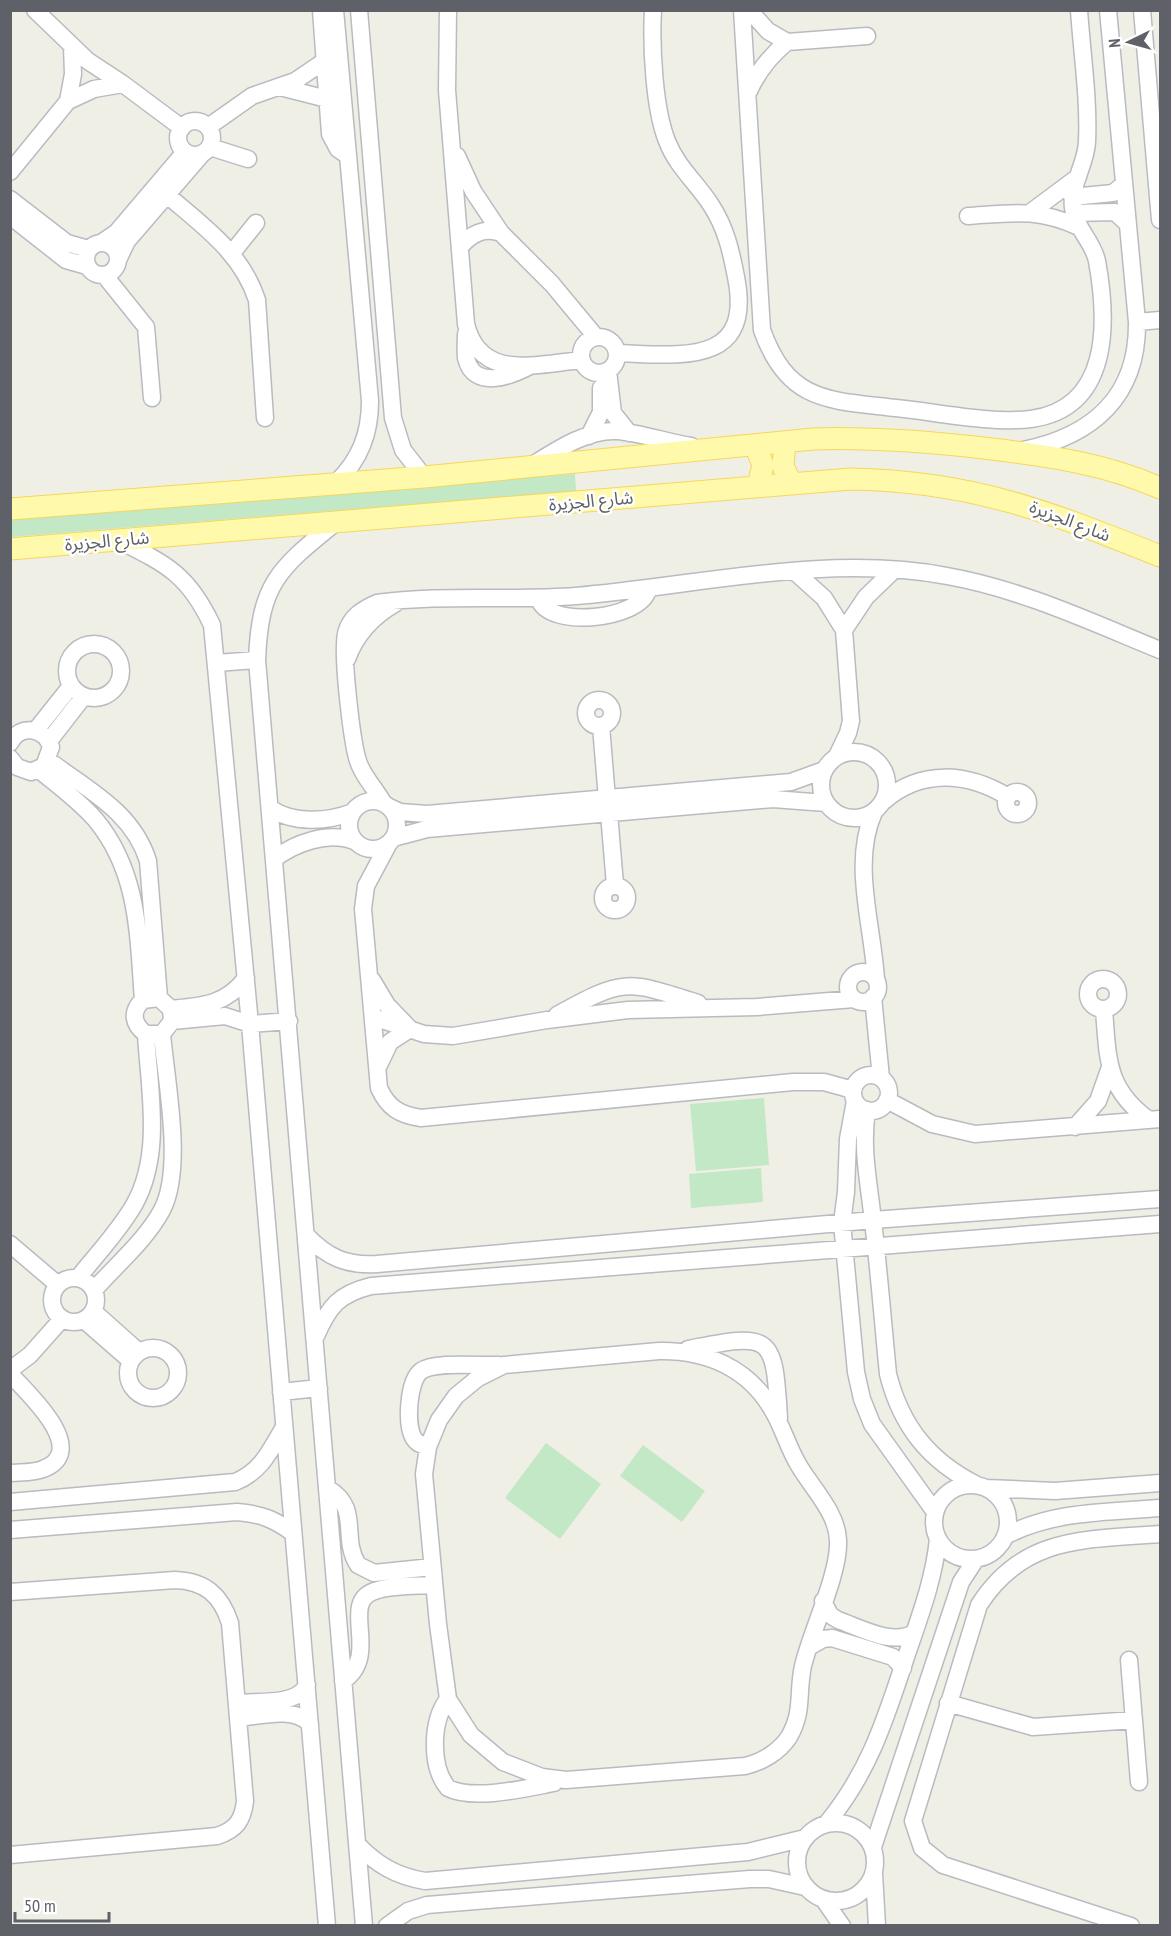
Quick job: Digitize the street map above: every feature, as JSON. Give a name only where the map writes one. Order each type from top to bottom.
[{"type":"main road","points":[[10,509],[424,477],[785,442],[864,437],[915,440],[1015,452],[1096,465],[1161,488]]},
{"type":"main road","points":[[785,442],[783,466],[791,483]]},
{"type":"main road","points":[[755,445],[763,465],[758,486]]},
{"type":"main road","name":"شارع الجزيرة","points":[[10,549],[851,479],[893,480],[976,491],[1058,515],[1161,556]]},
{"type":"street","points":[[36,10],[88,61],[182,128]]},
{"type":"street","points":[[321,10],[323,62],[332,139],[338,149],[348,156]]},
{"type":"street","points":[[335,10],[370,401],[368,431],[360,454],[337,482]]},
{"type":"street","points":[[359,10],[391,399],[396,434],[403,450],[424,477]]},
{"type":"street","points":[[448,10],[447,90],[466,324],[470,340],[480,354],[495,363],[534,364],[582,360]]},
{"type":"street","points":[[617,353],[658,354],[711,348],[727,340],[737,326],[740,307],[728,233],[710,203],[673,156],[658,112],[653,10]]},
{"type":"street","points":[[742,10],[762,330],[771,354],[786,375],[806,391],[830,400],[978,417],[1030,419],[1050,414],[1068,405],[1083,391],[1095,374],[1101,355],[1103,334],[1096,260],[1075,212],[1078,177],[1087,144],[1079,10]]},
{"type":"street","points":[[749,10],[768,31],[787,42],[867,36]]},
{"type":"street","points":[[1015,452],[1045,446],[1071,436],[1095,421],[1114,401],[1128,377],[1135,357],[1137,322],[1108,10]]},
{"type":"street","points":[[1142,10],[1161,220]]},
{"type":"street","points":[[748,95],[757,74],[770,56],[787,42]]},
{"type":"street","points":[[68,101],[73,74],[72,47]]},
{"type":"street","points":[[208,127],[252,96],[302,76],[323,62]]},
{"type":"street","points":[[10,172],[68,101],[94,88],[123,84]]},
{"type":"street","points":[[279,87],[327,99]]},
{"type":"street","points":[[105,276],[114,270],[127,241],[206,150],[212,136],[208,127],[203,123],[192,121],[182,128],[178,141],[185,152]]},
{"type":"street","points":[[452,144],[473,190],[501,233],[552,284],[596,337],[610,340],[617,353],[615,363],[603,372],[588,369],[582,360],[584,345],[596,337]]},
{"type":"street","points":[[92,253],[117,232],[185,152],[206,150],[248,159]]},
{"type":"street","points":[[1031,212],[1078,177]]},
{"type":"street","points":[[968,216],[1031,212],[1055,217],[1075,212],[1113,193],[1124,184]]},
{"type":"street","points":[[167,195],[232,252],[247,275],[257,300],[265,418]]},
{"type":"street","points":[[10,199],[67,243],[92,253]]},
{"type":"street","points":[[1075,212],[1115,212],[1128,224]]},
{"type":"street","points":[[10,216],[66,260],[112,246],[118,260]]},
{"type":"street","points":[[232,252],[256,223]]},
{"type":"street","points":[[460,247],[469,237],[480,232],[493,230],[501,233]]},
{"type":"street","points":[[92,253],[94,274],[105,276],[146,327],[152,398]]},
{"type":"street","points":[[1137,322],[1161,320]]},
{"type":"street","points":[[603,372],[613,413],[629,433]]},
{"type":"street","points":[[589,436],[601,412],[603,372]]},
{"type":"street","points":[[370,401],[391,399]]},
{"type":"street","points":[[530,467],[552,453],[602,432],[629,433],[712,450]]},
{"type":"street","points":[[335,523],[287,564],[267,596],[259,622],[257,660],[364,1926]]},
{"type":"street","points":[[118,540],[158,560],[182,577],[200,599],[212,625],[218,663],[327,1926]]},
{"type":"street","points":[[366,886],[391,840],[396,821],[364,775],[354,740],[346,662],[362,631],[378,615],[398,603],[539,599],[543,608],[551,612],[591,617],[637,606],[644,599],[648,590],[795,572],[849,568],[894,570],[945,575],[1008,591],[1161,650]]},
{"type":"street","points":[[844,630],[866,597],[894,570]]},
{"type":"street","points":[[795,572],[824,598],[844,630],[851,721],[849,733],[837,756],[825,770],[821,781],[826,803]]},
{"type":"street","points":[[218,663],[257,660]]},
{"type":"street","points":[[78,691],[43,736],[44,765],[105,833],[124,869],[136,907],[159,1016],[152,1130],[146,1175],[127,1216],[78,1278]]},
{"type":"street","points":[[851,721],[865,753],[883,767],[924,779]]},
{"type":"street","points":[[601,726],[615,885]]},
{"type":"street","points":[[13,733],[43,736]]},
{"type":"street","points":[[837,756],[846,752],[865,753]]},
{"type":"street","points":[[13,767],[32,772],[44,765]]},
{"type":"street","points":[[44,765],[122,815],[143,844],[148,861],[172,1157],[171,1185],[164,1205],[153,1224],[94,1290]]},
{"type":"street","points":[[880,1078],[873,997],[878,986],[863,854],[867,830],[879,807],[887,778],[883,767]]},
{"type":"street","points":[[274,859],[310,840],[343,838],[373,849],[391,840],[427,829],[791,782],[825,770]]},
{"type":"street","points":[[364,775],[355,809],[349,821],[350,832],[365,864],[366,886],[363,909],[378,1075],[380,1088],[389,1105],[407,1116],[421,1118],[793,1082],[824,1082],[858,1100],[879,1108],[887,1100],[888,1088],[880,1078],[874,1076],[861,1078],[858,1100],[848,1139],[846,1192],[842,1222],[856,1372],[862,1399],[872,1424],[886,1447],[935,1512]]},
{"type":"street","points":[[843,817],[864,817],[902,787],[924,779],[950,777],[976,781],[1008,797]]},
{"type":"street","points":[[270,808],[288,818],[308,819],[335,817],[374,801],[400,812],[428,814],[773,799],[826,803],[843,817],[863,854]]},
{"type":"street","points":[[308,819],[310,840]]},
{"type":"street","points":[[872,940],[852,977],[849,994],[861,1002],[873,997]]},
{"type":"street","points":[[813,1002],[852,977],[867,972],[876,980]]},
{"type":"street","points":[[370,976],[387,1005],[410,1029]]},
{"type":"street","points":[[159,1016],[213,1005],[232,995],[246,978]]},
{"type":"street","points":[[547,1020],[594,994],[622,985],[654,989],[710,1007]]},
{"type":"street","points":[[650,1009],[654,989]]},
{"type":"street","points":[[594,994],[601,1013]]},
{"type":"street","points":[[373,1017],[424,1034],[453,1036],[601,1013],[854,999]]},
{"type":"street","points":[[1104,1010],[1109,1070],[1124,1099],[1155,1120]]},
{"type":"street","points":[[159,1016],[225,1016],[250,1024],[289,1021]]},
{"type":"street","points":[[378,1075],[379,1063],[390,1042],[410,1029]]},
{"type":"street","points":[[1075,1126],[1098,1101],[1109,1070]]},
{"type":"street","points":[[1098,1101],[1124,1099]]},
{"type":"street","points":[[858,1100],[876,1247],[888,1374],[901,1414],[925,1449],[941,1463],[982,1487],[998,1497],[1006,1509],[1008,1523],[1005,1536],[998,1547],[988,1555],[976,1559],[961,1558],[947,1551],[938,1539],[934,1526],[935,1512],[946,1493],[956,1487],[982,1487],[1055,1491],[1161,1483]]},
{"type":"street","points":[[887,1100],[932,1124],[953,1131],[997,1133],[1155,1120]]},
{"type":"street","points":[[306,1235],[320,1250],[337,1260],[357,1265],[842,1222],[1161,1199]]},
{"type":"street","points":[[315,1340],[323,1319],[334,1303],[350,1292],[371,1286],[1161,1224]]},
{"type":"street","points":[[10,1244],[57,1284]]},
{"type":"street","points":[[70,1278],[78,1278],[90,1284],[96,1301],[88,1315],[69,1322],[62,1319],[52,1303],[57,1284],[70,1278]]},
{"type":"street","points":[[88,1315],[135,1357]]},
{"type":"street","points":[[10,1473],[42,1470],[58,1457],[61,1445],[59,1433],[10,1372],[30,1355],[62,1319]]},
{"type":"street","points":[[428,1447],[414,1440],[411,1428],[410,1388],[420,1371],[439,1366],[504,1365],[679,1351],[746,1339],[762,1345],[769,1351],[776,1366],[779,1425]]},
{"type":"street","points":[[448,1699],[438,1714],[435,1731],[439,1773],[448,1788],[465,1794],[519,1789],[566,1780],[758,1763],[781,1746],[797,1722],[801,1703],[803,1666],[837,1553],[836,1525],[798,1464],[763,1395],[734,1369],[698,1353],[679,1351]]},
{"type":"street","points":[[504,1365],[478,1378],[456,1396],[439,1420],[428,1447],[424,1474],[432,1567],[448,1699],[471,1735],[503,1762],[542,1777],[566,1780]]},
{"type":"street","points":[[282,1392],[319,1388]]},
{"type":"street","points":[[10,1502],[235,1482],[256,1471],[264,1462],[284,1427]]},
{"type":"street","points":[[327,1488],[339,1495],[346,1506],[351,1548],[358,1565],[374,1573],[432,1567]]},
{"type":"street","points":[[1005,1536],[1030,1524],[1058,1517],[1161,1508]]},
{"type":"street","points":[[10,1530],[237,1512],[261,1514],[275,1520],[293,1533]]},
{"type":"street","points":[[1131,1926],[943,1865],[928,1855],[914,1831],[914,1812],[979,1605],[995,1583],[1016,1564],[1043,1549],[1073,1541],[1161,1534]]},
{"type":"street","points":[[827,1823],[843,1804],[869,1761],[932,1579],[938,1539]]},
{"type":"street","points":[[873,1847],[961,1582],[976,1559]]},
{"type":"street","points":[[10,1592],[175,1580],[191,1581],[205,1586],[221,1602],[230,1623],[245,1801],[244,1813],[238,1824],[229,1832],[218,1836],[10,1855]]},
{"type":"street","points":[[343,1681],[353,1674],[359,1665],[362,1653],[359,1610],[368,1594],[377,1590],[434,1585]]},
{"type":"street","points":[[823,1601],[830,1615],[838,1620],[892,1638],[908,1637],[914,1633]]},
{"type":"street","points":[[809,1647],[823,1639],[832,1638],[893,1657],[903,1668]]},
{"type":"street","points":[[1129,1660],[1139,1782]]},
{"type":"street","points":[[238,1710],[291,1698],[301,1694],[307,1685]]},
{"type":"street","points":[[238,1710],[291,1713],[302,1717],[310,1724]]},
{"type":"street","points":[[918,1711],[946,1711],[1033,1728],[1134,1720]]},
{"type":"street","points":[[805,1887],[798,1875],[796,1862],[798,1849],[805,1838],[815,1828],[827,1823],[841,1823],[855,1827],[873,1847],[876,1861],[874,1874],[877,1926]]},
{"type":"street","points":[[357,1844],[387,1870],[425,1881],[748,1852],[805,1838]]},
{"type":"street","points":[[824,1900],[836,1902],[854,1897],[868,1886],[874,1874]]},
{"type":"street","points":[[387,1926],[408,1911],[427,1905],[750,1879],[778,1881],[805,1887],[824,1900],[842,1926]]},
{"type":"green space","points":[[575,474],[576,491],[11,537],[11,516]]},
{"type":"green space","points":[[764,1098],[769,1165],[696,1171],[690,1104]]},
{"type":"green space","points":[[761,1168],[763,1202],[691,1208],[689,1174]]},
{"type":"green space","points":[[546,1443],[601,1484],[560,1539],[505,1498]]},
{"type":"green space","points":[[643,1445],[705,1491],[682,1522],[620,1476]]}]
